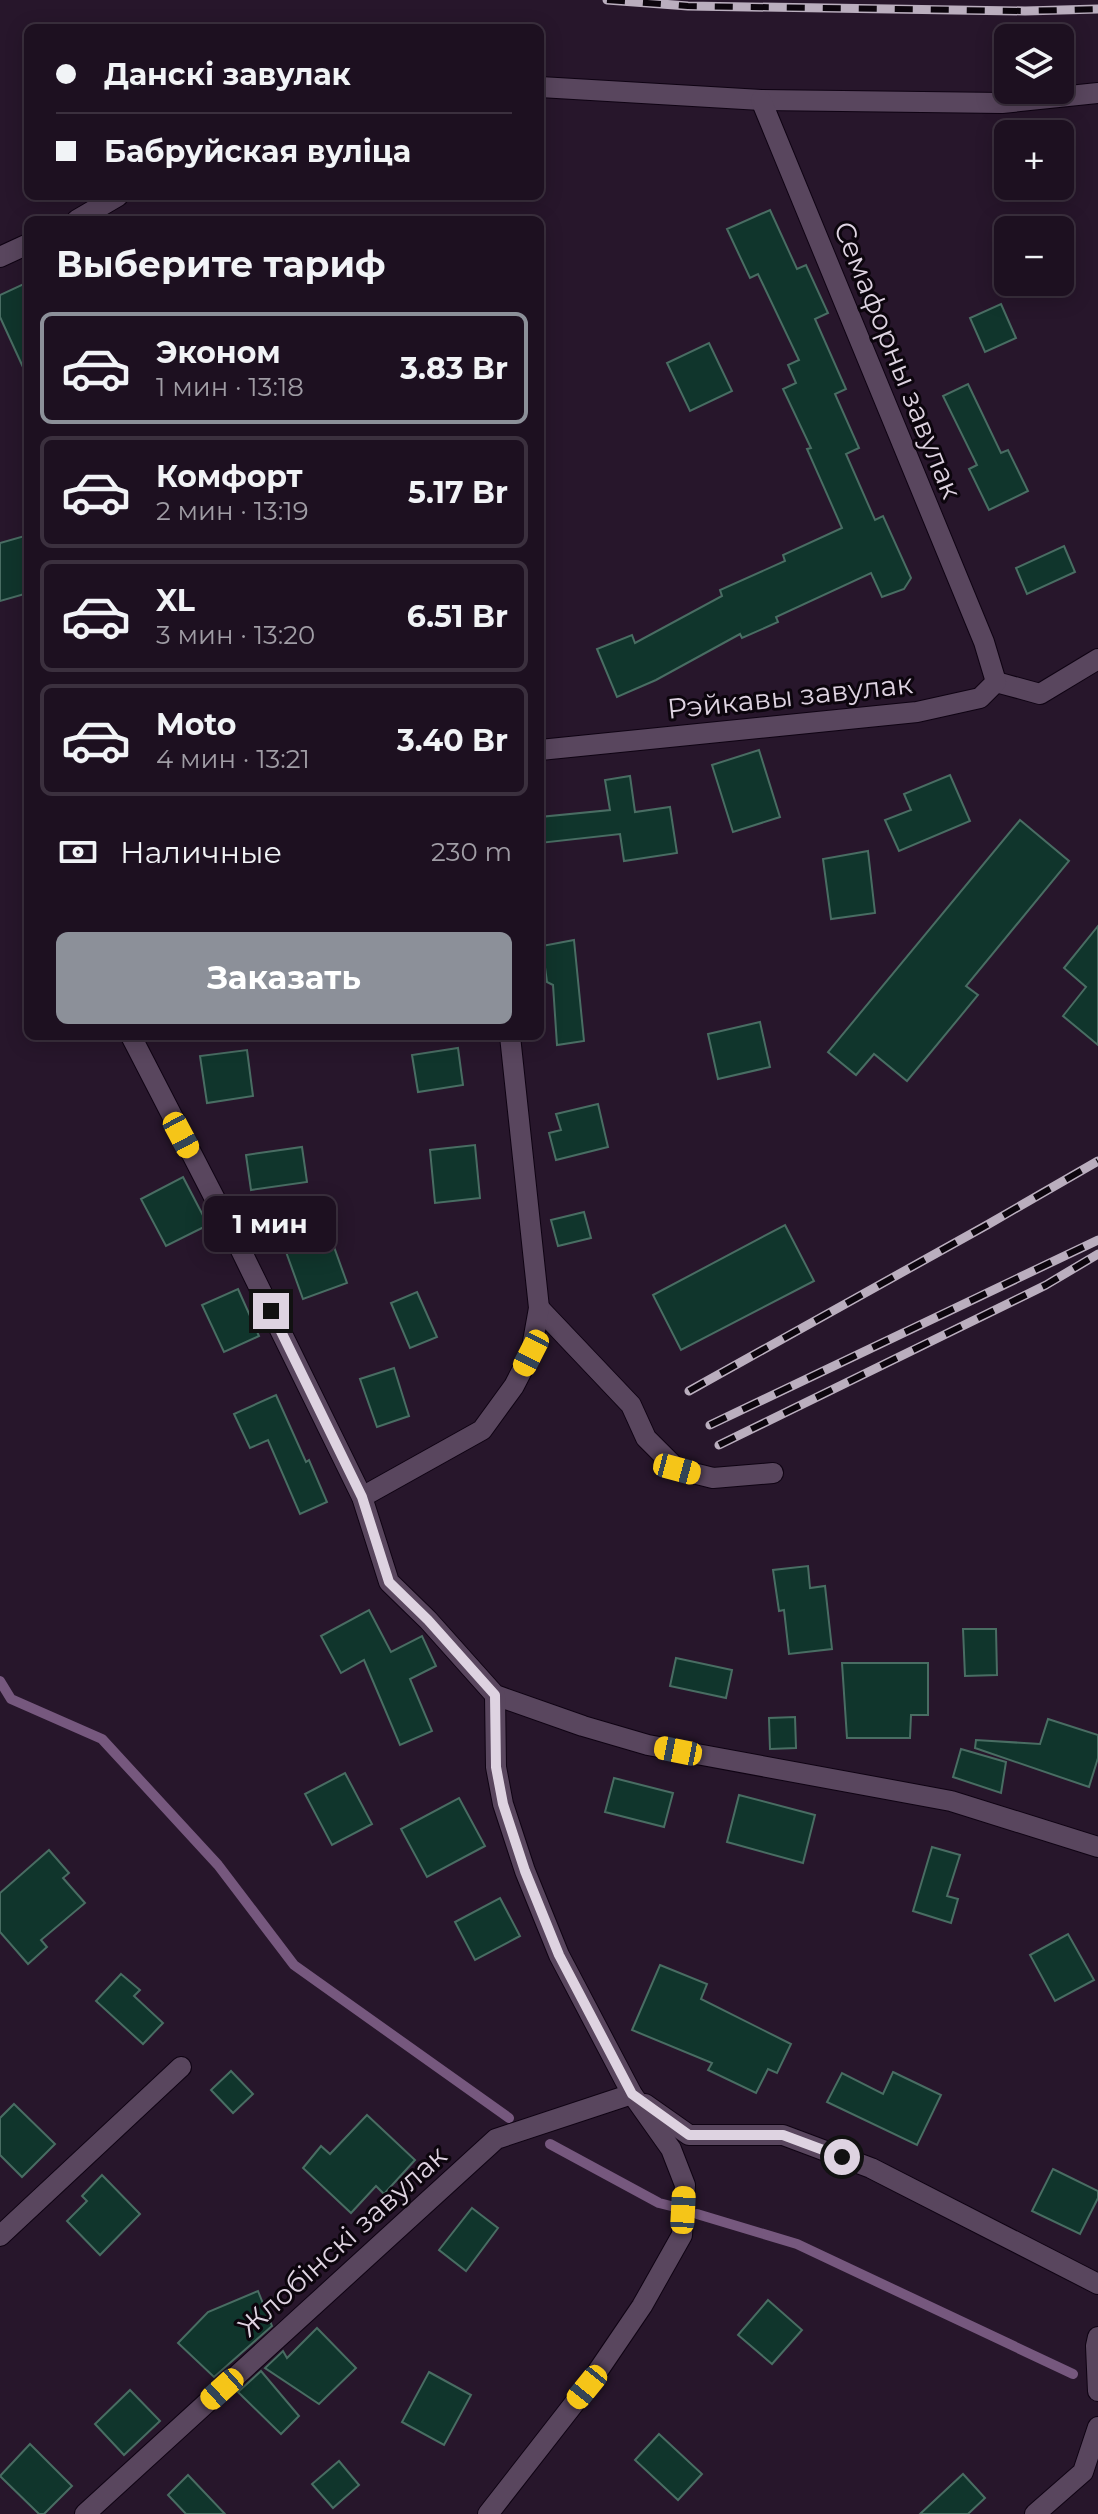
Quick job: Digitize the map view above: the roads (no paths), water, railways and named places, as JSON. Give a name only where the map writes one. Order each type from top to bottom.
[{"type":"street","points":[[544,87],[761,100],[1002,103],[1098,93]]},
{"type":"street","name":"Семафорны завулак","points":[[761,100],[984,642],[996,682]]},
{"type":"street","points":[[84,216],[111,200]]},
{"type":"street","points":[[0,257],[24,246]]},
{"type":"street","points":[[996,682],[1040,694],[1098,659]]},
{"type":"street","name":"Рэйкавы завулак","points":[[544,750],[917,712],[980,698],[996,682]]},
{"type":"street","points":[[133,1040],[232,1232],[362,1497],[389,1582],[495,1695],[648,1745],[951,1801],[1098,1847]]},
{"type":"street","points":[[362,1497],[482,1430],[514,1386],[531,1353],[539,1308],[510,1040]]},
{"type":"street","points":[[539,1308],[631,1405],[646,1438],[677,1469],[713,1478],[773,1473]]},
{"type":"street","points":[[488,2514],[587,2387],[642,2306],[682,2235],[685,2185],[671,2149],[632,2094],[559,1955],[525,1871],[500,1792],[496,1767],[495,1695]]},
{"type":"street","points":[[0,2236],[181,2067]]},
{"type":"street","points":[[632,2094],[689,2135],[783,2135],[871,2168],[1098,2284]]},
{"type":"street","name":"Жлобінскі завулак","points":[[85,2514],[496,2139],[632,2094]]},
{"type":"street","points":[[1098,2337],[1098,2391]]},
{"type":"street","points":[[1035,2514],[1083,2472],[1098,2427]]},
{"type":"waterway","points":[[0,1681],[11,1699],[102,1739],[218,1865],[294,1965],[509,2118]]},
{"type":"waterway","points":[[550,2144],[659,2203],[671,2206]]},
{"type":"waterway","points":[[697,2214],[797,2244],[1073,2374]]},
{"type":"railway","points":[[607,0],[688,6],[1025,11],[1098,9]]},
{"type":"railway","points":[[689,1391],[1098,1161]]},
{"type":"railway","points":[[710,1425],[1098,1240]]},
{"type":"railway","points":[[719,1445],[1046,1285],[1098,1254]]}]
